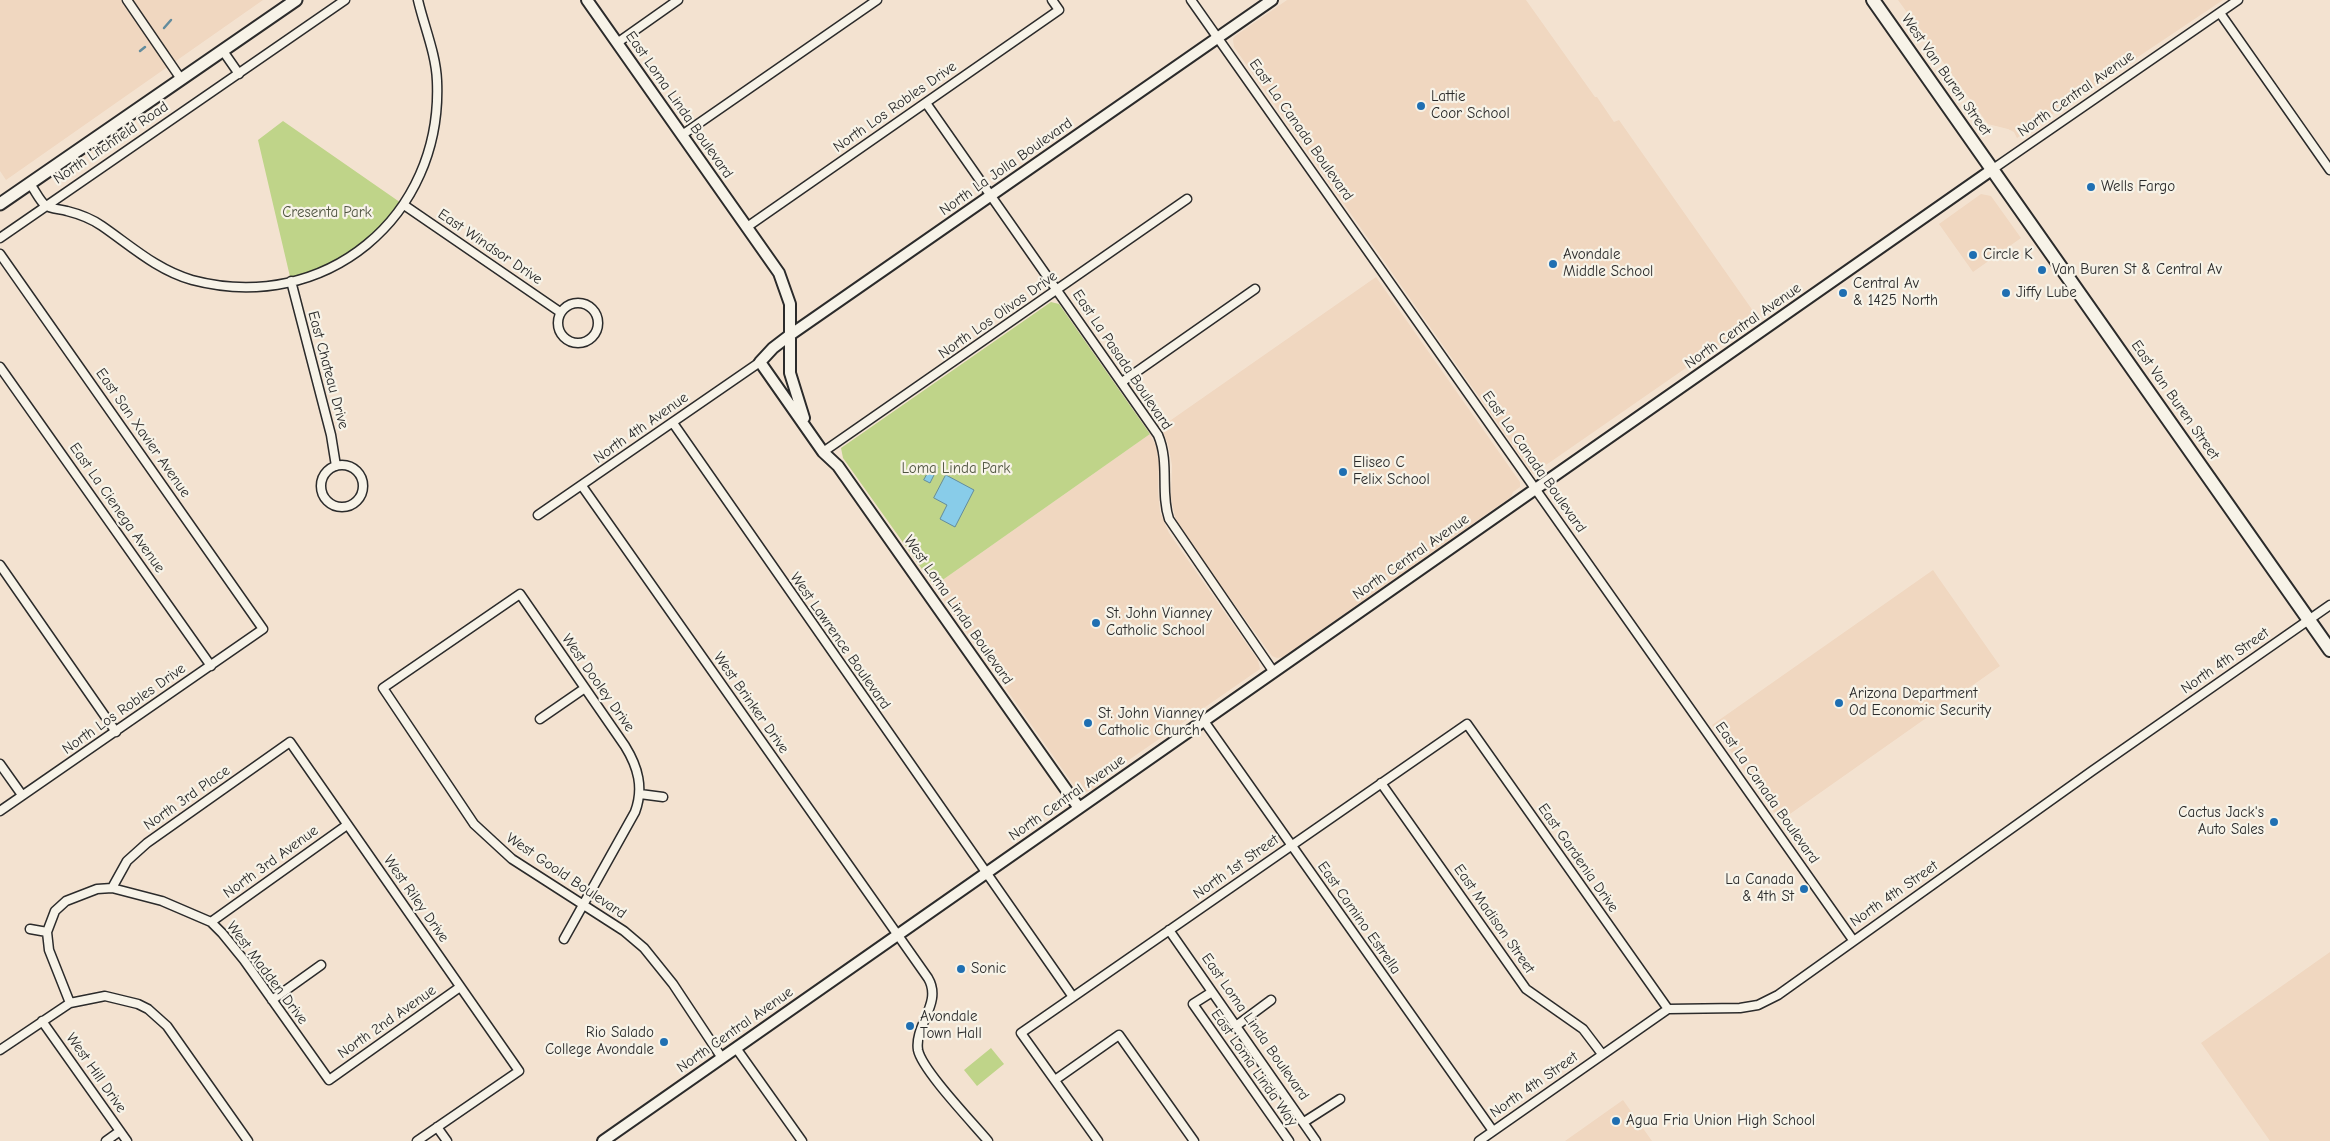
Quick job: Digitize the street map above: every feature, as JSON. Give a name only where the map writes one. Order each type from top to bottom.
[{"type":"main road","name":"North Litchfield Road","points":[[0,204],[296,0]]},
{"type":"main road","name":"West Van Buren Street","points":[[1873,0],[1993,169]]},
{"type":"main road","name":"East Van Buren Street","points":[[1993,169],[2330,650]]},
{"type":"street","points":[[127,0],[181,79]]},
{"type":"street","name":"North Litchfield Road","points":[[0,238],[345,0]]},
{"type":"street","points":[[30,184],[46,206],[71,212],[100,224],[151,261],[190,279],[224,287],[244,288],[291,282],[320,273],[355,254],[379,235],[404,205],[423,170],[430,150],[436,116],[437,80],[418,0]]},
{"type":"street","name":"East Loma Linda Boulevard","points":[[587,0],[747,226]]},
{"type":"street","points":[[617,43],[678,0]]},
{"type":"street","points":[[682,135],[876,0]]},
{"type":"street","name":"North Los Robles Drive","points":[[747,226],[1059,10],[1052,0]]},
{"type":"street","name":"East La Canada Boulevard","points":[[1191,0],[1853,940]]},
{"type":"street","name":"North La Jolla Boulevard","points":[[760,362],[773,348],[1272,0]]},
{"type":"street","name":"North Central Avenue","points":[[603,1141],[1993,169],[2238,0]]},
{"type":"street","points":[[2220,13],[2330,170]]},
{"type":"street","points":[[223,51],[239,74]]},
{"type":"street","name":"East La Pasada Boulevard","points":[[926,102],[1154,428],[1162,445],[1165,460],[1164,506],[1168,519],[1274,671]]},
{"type":"street","name":"North Los Olivos Drive","points":[[823,452],[1187,199]]},
{"type":"street","name":"East Windsor Drive","points":[[404,205],[560,312]]},
{"type":"street","name":"West Loma Linda Boulevard","points":[[747,226],[783,281],[790,304],[792,383],[808,431]]},
{"type":"street","name":"East San Xavier Avenue","points":[[0,254],[263,629]]},
{"type":"street","name":"East Chateau Drive","points":[[291,282],[331,435],[336,466]]},
{"type":"street","points":[[1122,382],[1255,289]]},
{"type":"street","points":[[582,303],[592,309],[598,320],[595,332],[587,341],[581,343],[568,341],[559,331],[560,312],[570,304],[582,303]]},
{"type":"street","name":"West Loma Linda Boulevard","points":[[760,362],[823,452],[838,466],[1079,808]]},
{"type":"street","name":"North 4th Avenue","points":[[538,515],[760,362]]},
{"type":"street","name":"East La Cienega Avenue","points":[[0,366],[211,666]]},
{"type":"street","name":"West Lawrence Boulevard","points":[[673,423],[985,874],[1073,997]]},
{"type":"street","points":[[342,465],[354,469],[362,479],[360,497],[350,505],[338,506],[332,504],[323,493],[322,487],[325,474],[336,466],[342,465]]},
{"type":"street","name":"West Brinker Drive","points":[[582,486],[928,978],[932,990],[931,1004],[917,1041],[920,1058],[988,1141]]},
{"type":"street","points":[[0,565],[116,732]]},
{"type":"street","name":"West Dooley Drive","points":[[383,688],[520,594],[632,757],[639,778],[640,794]]},
{"type":"street","name":"North 4th Street","points":[[1479,1141],[1668,1009],[1740,1008],[1758,1005],[1778,995],[1853,940],[2330,605]]},
{"type":"street","name":"North Los Robles Drive","points":[[0,811],[263,629]]},
{"type":"street","name":"West Goold Boulevard","points":[[383,688],[474,824],[512,859],[624,931],[644,948],[673,984],[722,1058]]},
{"type":"street","points":[[540,719],[585,688]]},
{"type":"street","name":"East Camino Estrella","points":[[1204,721],[1493,1131]]},
{"type":"street","name":"North 1st Street","points":[[1055,1080],[1021,1033],[1467,724]]},
{"type":"street","name":"East Gardenia Drive","points":[[1467,724],[1668,1009]]},
{"type":"street","name":"West Riley Drive","points":[[290,742],[519,1071],[437,1127]]},
{"type":"street","name":"North 3rd Place","points":[[112,888],[127,861],[147,842],[290,742]]},
{"type":"street","points":[[0,764],[22,795]]},
{"type":"street","name":"East Madison Street","points":[[1381,783],[1526,989],[1583,1029],[1602,1054]]},
{"type":"street","points":[[564,939],[635,812],[640,794],[663,797]]},
{"type":"street","name":"North 3rd Avenue","points":[[211,922],[347,825]]},
{"type":"street","name":"West Madden Drive","points":[[47,932],[55,911],[66,900],[82,893],[112,888],[162,901],[211,922],[238,953],[329,1080]]},
{"type":"street","points":[[30,929],[47,932],[49,950],[70,1002]]},
{"type":"street","name":"East Loma Linda Boulevard","points":[[1169,930],[1316,1141]]},
{"type":"street","points":[[272,1000],[321,966]]},
{"type":"street","name":"North 2nd Avenue","points":[[329,1080],[460,987]]},
{"type":"street","name":"East Loma Linda Way","points":[[1212,992],[1193,1004],[1289,1141]]},
{"type":"street","points":[[0,1050],[70,1002],[105,996],[128,1000],[148,1009],[173,1033],[248,1141]]},
{"type":"street","points":[[1236,1026],[1271,1000]]},
{"type":"street","name":"West Hill Drive","points":[[42,1020],[127,1141]]},
{"type":"street","points":[[1098,1141],[1055,1080],[1119,1035],[1194,1141]]},
{"type":"street","points":[[736,1048],[802,1141]]},
{"type":"street","points":[[1304,1122],[1340,1098]]},
{"type":"street","points":[[417,1141],[437,1127],[447,1141]]},
{"type":"street","points":[[106,1141],[120,1131]]},
{"type":"shaded area","points":[[0,0],[263,0],[6,180],[0,171]]},
{"type":"shaded area","name":"Avondale Middle School","points":[[1287,0],[1526,0],[1614,122],[1619,120],[1758,318],[1533,474],[1234,47],[1233,39],[1235,36]]},
{"type":"shaded area","points":[[1898,0],[2223,0],[2017,138],[2014,132],[2008,129],[1988,124]]},
{"type":"shaded area","points":[[1981,194],[1991,196],[2021,238],[1973,272],[1939,224]]},
{"type":"shaded area","name":"Eliseo C Felix School","points":[[1376,277],[1520,482],[1520,487],[1513,492],[1511,497],[1283,657],[1277,658],[1272,656],[1187,539],[1175,517],[1171,498],[1172,465],[1168,444],[1161,427]]},
{"type":"shaded area","name":"St. John Vianney Catholic School","points":[[1150,434],[1156,446],[1159,460],[1158,491],[1160,512],[1169,533],[1258,660],[1260,669],[1100,780],[1096,789],[1082,793],[1077,790],[934,586]]},
{"type":"shaded area","points":[[1933,570],[2000,666],[1780,821],[1712,725]]},
{"type":"shaded area","points":[[2330,952],[2330,1141],[2270,1141],[2201,1043]]},
{"type":"shaded area","name":"Agua Fria Union High School","points":[[1623,1100],[1652,1141],[1565,1141]]},
{"type":"green space","name":"Cresenta Park","points":[[283,121],[404,205],[355,254],[291,281],[258,140]]},
{"type":"green space","name":"Loma Linda Park","points":[[1051,302],[1059,304],[1150,434],[934,586],[843,458],[841,448]]},
{"type":"green space","points":[[991,1048],[1004,1064],[977,1086],[964,1070]]},
{"type":"water","points":[[933,464],[938,467],[930,483],[924,480]]},
{"type":"water","points":[[946,475],[974,490],[955,527],[940,519],[947,505],[934,498]]},
{"type":"waterway","points":[[164,28],[171,20]]},
{"type":"waterway","points":[[140,51],[145,47]]},
{"type":"place","name":"Lattie Coor School","points":[[1421,106]]},
{"type":"place","name":"Wells Fargo","points":[[2091,187]]},
{"type":"place","name":"Circle K","points":[[1973,255]]},
{"type":"place","name":"Avondale Middle School","points":[[1553,264]]},
{"type":"place","name":"Van Buren St & Central Av","points":[[2042,270]]},
{"type":"place","name":"Central Av & 1425 North","points":[[1843,293]]},
{"type":"place","name":"Jiffy Lube","points":[[2006,293]]},
{"type":"place","name":"Eliseo C Felix School","points":[[1343,472]]},
{"type":"place","name":"St. John Vianney Catholic School","points":[[1096,623]]},
{"type":"place","name":"Arizona Department Od Economic Security","points":[[1839,703]]},
{"type":"place","name":"St. John Vianney Catholic Church","points":[[1088,723]]},
{"type":"place","name":"Cactus Jack's Auto Sales","points":[[2274,822]]},
{"type":"place","name":"La Canada & 4th St","points":[[1804,889]]},
{"type":"place","name":"Sonic","points":[[961,969]]},
{"type":"place","name":"Avondale Town Hall","points":[[910,1026]]},
{"type":"place","name":"Rio Salado College Avondale","points":[[664,1042]]},
{"type":"place","name":"Agua Fria Union High School","points":[[1616,1121]]}]
